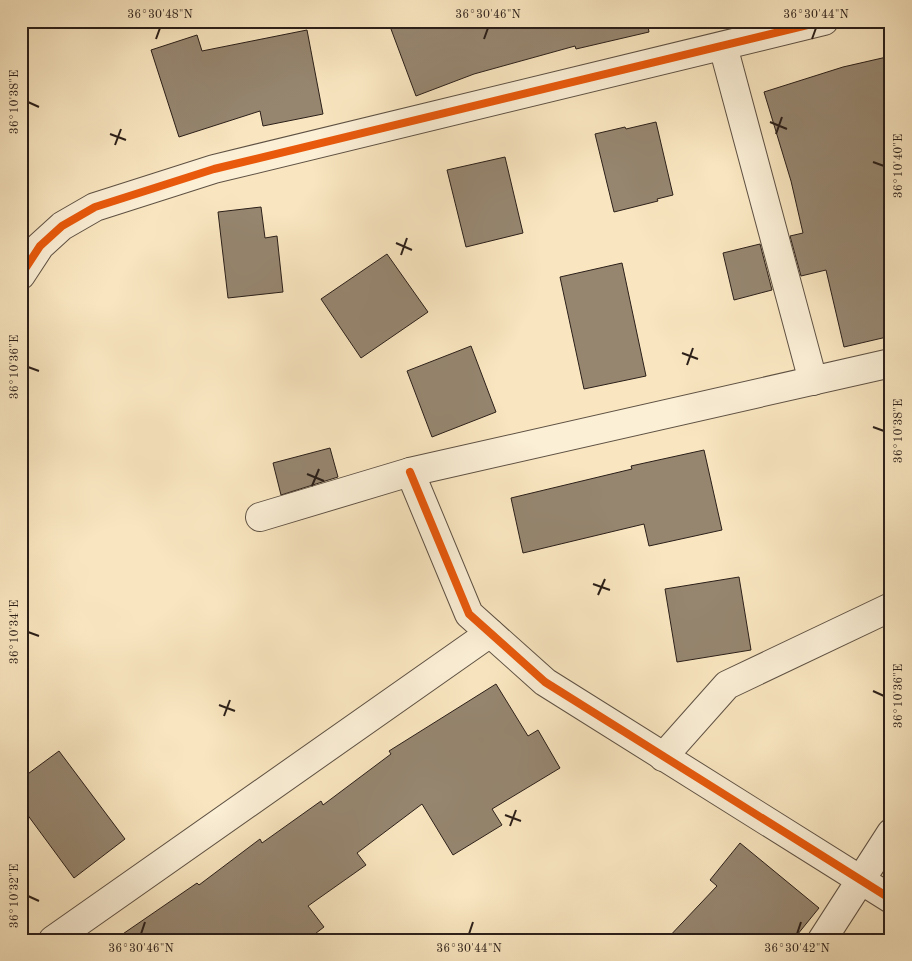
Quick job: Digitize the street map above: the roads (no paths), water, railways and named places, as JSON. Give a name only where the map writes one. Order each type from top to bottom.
[{"type":"street","points":[[21,275],[40,246],[62,226],[94,207],[214,169],[824,21]]},
{"type":"street","points":[[723,46],[812,381]]},
{"type":"street","points":[[260,517],[410,472],[891,363]]},
{"type":"street","points":[[410,472],[469,614],[545,682],[891,899]]},
{"type":"street","points":[[664,757],[727,685],[891,607]]},
{"type":"street","points":[[53,940],[490,633]]},
{"type":"street","points":[[822,940],[891,833]]}]
